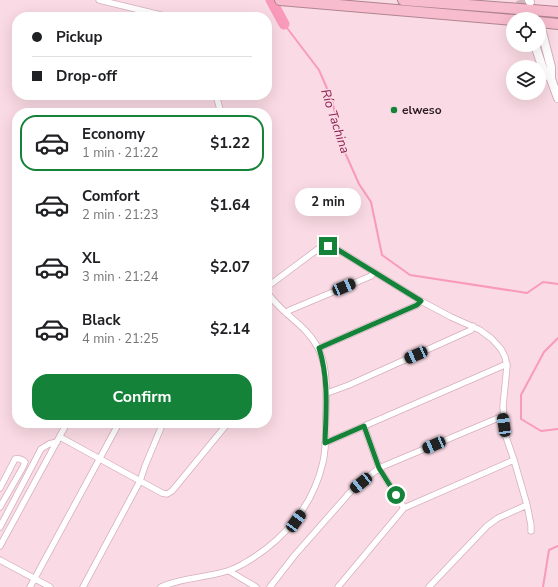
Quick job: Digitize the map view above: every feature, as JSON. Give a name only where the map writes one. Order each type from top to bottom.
[{"type":"highway","points":[[280,0],[320,4],[348,3],[506,19]]},
{"type":"highway","points":[[403,0],[558,12]]},
{"type":"highway","points":[[546,26],[558,24]]},
{"type":"street","points":[[99,0],[148,12]]},
{"type":"street","points":[[546,49],[551,67],[551,79]]},
{"type":"street","points":[[538,52],[544,69],[551,79],[558,98]]},
{"type":"street","points":[[272,283],[318,249],[325,246],[335,248],[421,301],[451,317],[473,326],[486,334],[497,344],[503,353],[507,364],[507,376],[503,394],[505,434],[527,505],[531,530]]},
{"type":"street","points":[[286,313],[371,276],[374,272]]},
{"type":"street","points":[[161,587],[171,582],[229,571],[243,564],[266,548],[296,521],[305,508],[319,476],[323,461],[325,443],[326,392],[325,371],[319,348],[306,329],[286,313],[272,299]]},
{"type":"street","points":[[319,348],[417,305],[421,301]]},
{"type":"street","points":[[326,392],[349,385],[471,330],[473,326]]},
{"type":"street","points":[[325,443],[507,364]]},
{"type":"street","points":[[270,587],[294,556],[352,490],[379,468],[503,416]]},
{"type":"street","points":[[364,426],[379,468],[404,508]]},
{"type":"street","points":[[0,546],[64,428]]},
{"type":"street","points":[[30,587],[116,428]]},
{"type":"street","points":[[83,587],[140,481],[161,428]]},
{"type":"street","points":[[0,527],[41,449],[58,440],[162,493],[167,494],[172,491],[224,428]]},
{"type":"street","points":[[0,488],[15,459],[20,459],[25,462],[0,507]]},
{"type":"street","points":[[338,587],[404,508],[514,460]]},
{"type":"street","points":[[429,587],[487,526],[504,515],[527,505]]},
{"type":"street","points":[[0,560],[50,587]]},
{"type":"street","points":[[229,571],[256,587]]},
{"type":"waterway","name":"Río Tachina","points":[[271,0],[284,24]]},
{"type":"waterway","name":"Río Tachina","points":[[284,24],[319,70],[332,100],[343,148],[359,184],[371,202],[382,255],[410,275],[527,293],[543,282],[558,284]]},
{"type":"waterway","name":"Río Tachina","points":[[558,338],[544,352],[521,395],[521,419],[541,431],[558,429]]},
{"type":"waterway","name":"Río Tachina","points":[[543,587],[549,550],[558,546]]},
{"type":"tunnel","points":[[520,0],[524,12]]},
{"type":"place","name":"elweso","points":[[394,110]]},
{"type":"route","points":[[328,246],[332,246],[421,301],[417,305],[319,348],[323,360],[326,383],[325,443],[364,426],[379,468],[396,495]]}]
